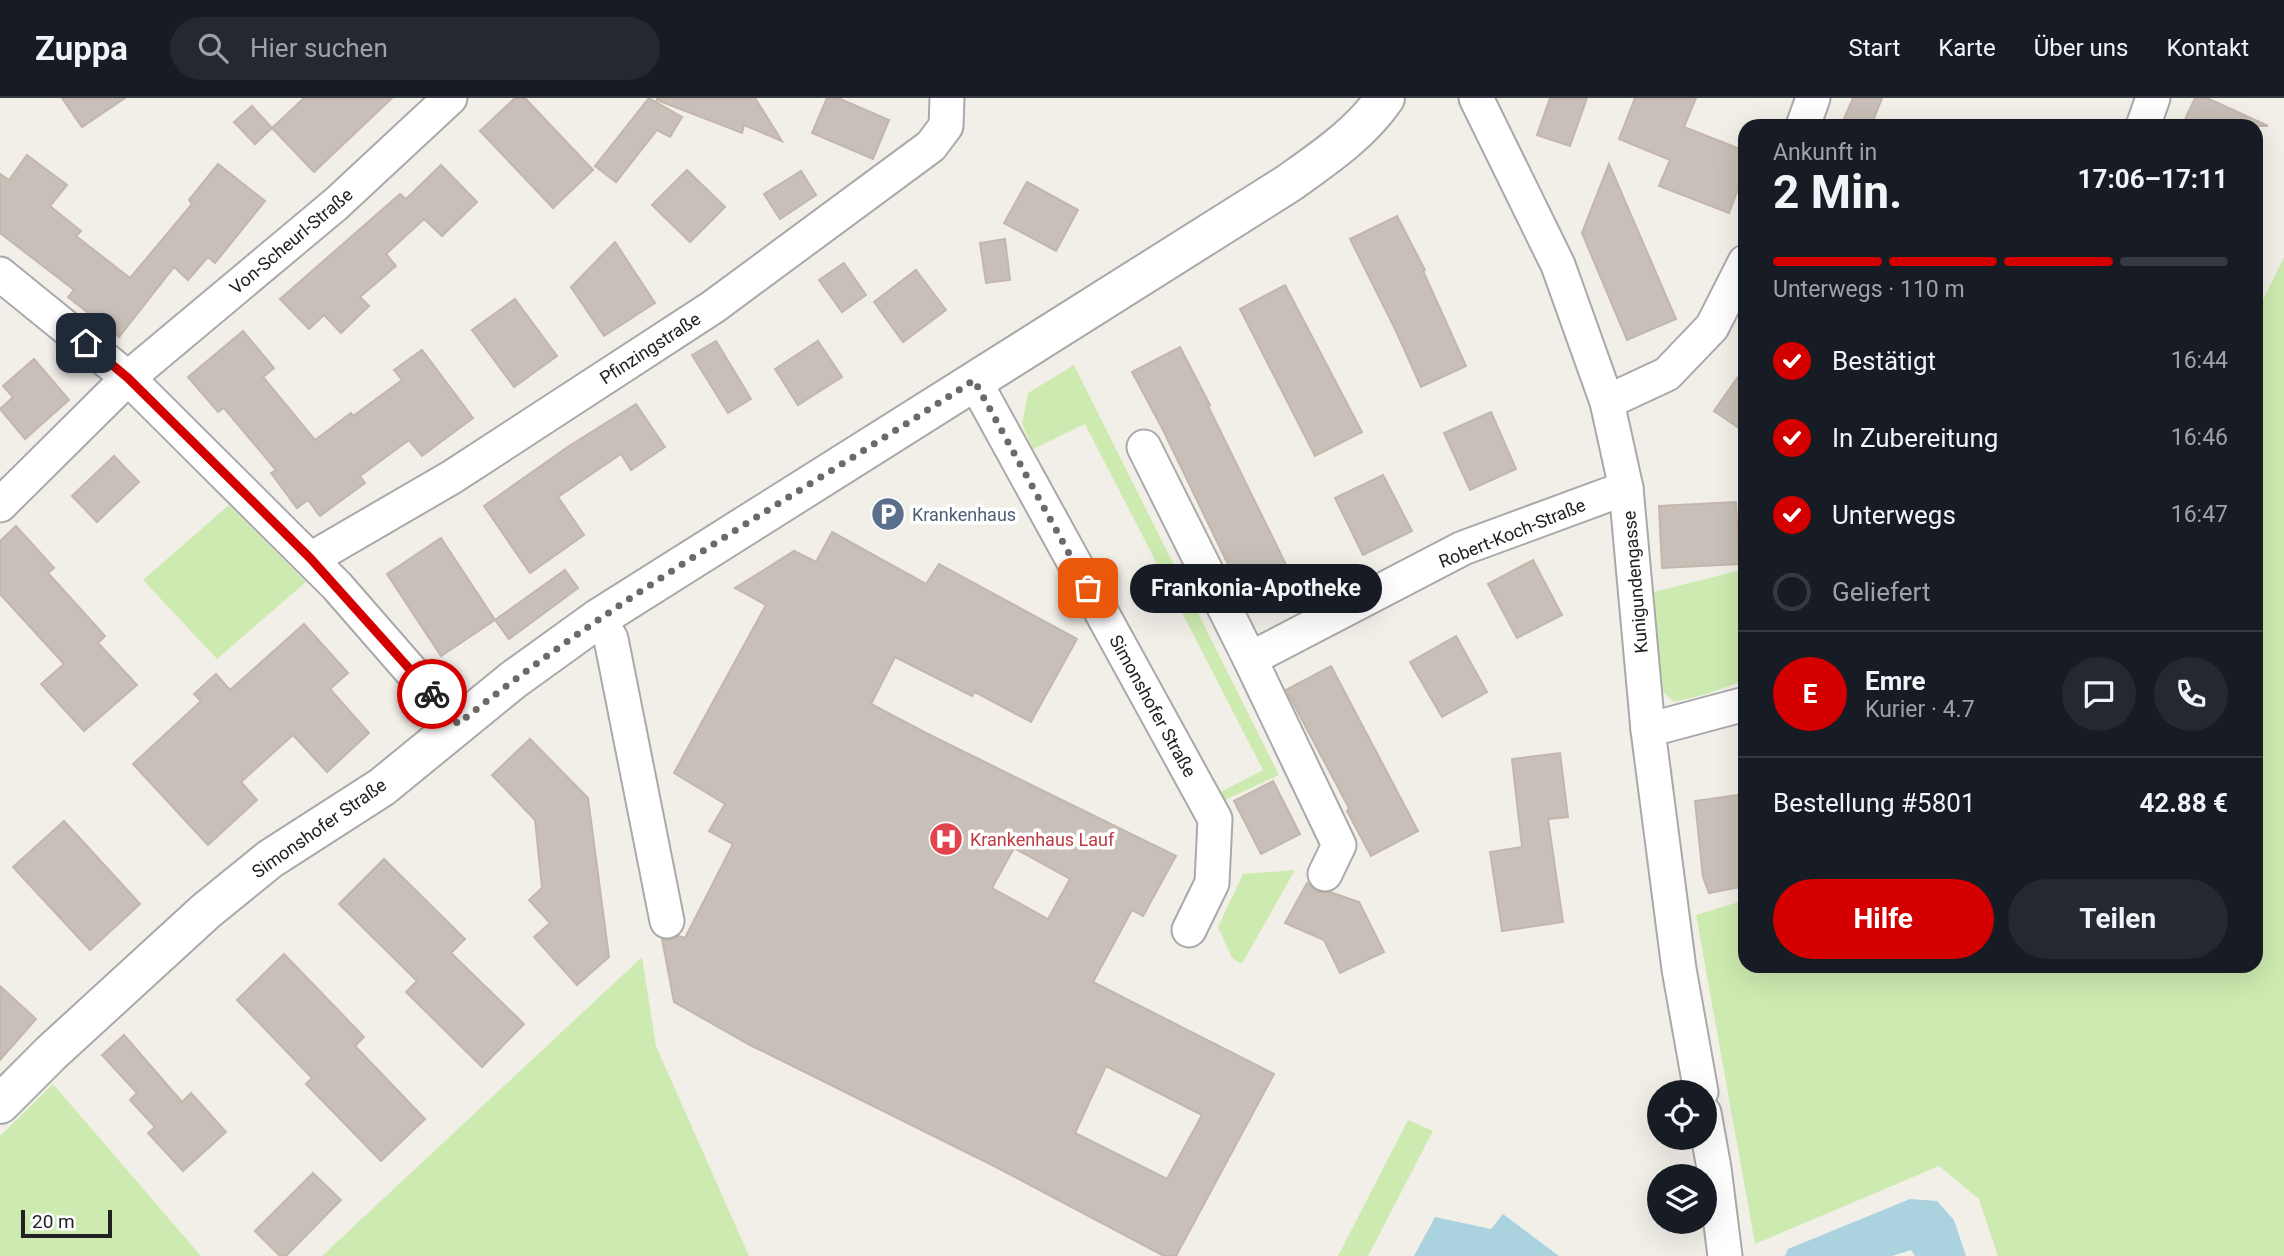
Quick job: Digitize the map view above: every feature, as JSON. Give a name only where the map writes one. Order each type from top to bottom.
[{"type":"street","name":"Von-Scheurl-Straße","points":[[0,505],[128,378],[336,204],[450,98]]},
{"type":"street","name":"Pfinzingstraße","points":[[311,559],[452,477],[724,300],[931,146],[947,127],[947,98]]},
{"type":"street","name":"Simonshofer Straße","points":[[0,1104],[228,893],[270,859],[382,787],[513,680],[599,618],[1298,176],[1337,149],[1374,115],[1385,98]]},
{"type":"street","name":"Kunigundengasse","points":[[1476,98],[1558,265],[1607,402],[1626,488],[1648,730],[1679,970],[1699,1080]]},
{"type":"street","points":[[1806,119],[1813,98]]},
{"type":"street","points":[[2146,119],[2153,98]]},
{"type":"street","points":[[0,274],[128,378],[337,586],[458,724]]},
{"type":"street","points":[[1607,402],[1667,374],[1712,327],[1738,276]]},
{"type":"street","name":"Simonshofer Straße","points":[[974,380],[1215,819],[1212,883],[1189,930]]},
{"type":"street","points":[[1144,447],[1339,845],[1325,874]]},
{"type":"street","name":"Robert-Koch-Straße","points":[[1250,659],[1463,548],[1626,488]]},
{"type":"street","points":[[599,618],[611,639],[667,920]]},
{"type":"street","points":[[1648,730],[1738,706]]},
{"type":"street","points":[[1711,1150],[1725,1256]]},
{"type":"green space","points":[[2284,257],[2284,1256],[1998,1256],[1979,1199],[1939,1166],[1755,1244],[1696,915],[1738,902],[1738,973],[2263,973],[2263,300]]},
{"type":"green space","points":[[1074,365],[1279,775],[1219,803],[1213,796],[1263,770],[1085,424],[1033,449],[1022,424],[1028,393]]},
{"type":"green space","points":[[229,505],[306,582],[217,659],[143,580]]},
{"type":"green space","points":[[1738,571],[1738,683],[1674,702],[1660,689],[1654,592]]},
{"type":"green space","points":[[1295,870],[1242,964],[1232,958],[1218,927],[1243,874]]},
{"type":"green space","points":[[642,957],[656,1046],[749,1256],[322,1256]]},
{"type":"green space","points":[[53,1084],[201,1256],[0,1256],[0,1136]]},
{"type":"green space","points":[[1408,1120],[1433,1131],[1368,1256],[1338,1256]]},
{"type":"water","points":[[1910,1199],[1937,1201],[1954,1220],[1966,1256],[1915,1256],[1911,1250],[1892,1256],[1785,1256],[1788,1249]]},
{"type":"water","points":[[1503,1214],[1559,1256],[1414,1256],[1435,1217],[1491,1229]]},
{"type":"building","points":[[62,98],[125,98],[82,127]]},
{"type":"building","points":[[304,98],[392,98],[314,172],[272,128]]},
{"type":"building","points":[[515,98],[525,98],[593,170],[553,208],[480,131]]},
{"type":"building","points":[[649,98],[682,117],[670,137],[657,130],[616,182],[595,166]]},
{"type":"building","points":[[657,98],[755,98],[782,141],[744,125],[742,133]]},
{"type":"building","points":[[827,98],[838,98],[889,120],[873,159],[812,133]]},
{"type":"building","points":[[1550,98],[1587,98],[1570,146],[1537,135]]},
{"type":"building","points":[[1635,98],[1696,98],[1684,127],[1738,148],[1738,189],[1729,213],[1659,186],[1670,160],[1619,139]]},
{"type":"building","points":[[1853,98],[1882,98],[1874,119],[1844,119]]},
{"type":"building","points":[[2195,98],[2207,98],[2253,119],[2185,119]]},
{"type":"building","points":[[252,106],[272,128],[255,144],[234,122]]},
{"type":"building","points":[[27,155],[67,185],[50,206],[81,231],[76,236],[130,278],[192,204],[189,200],[218,164],[265,201],[215,263],[208,257],[188,280],[174,267],[119,337],[68,297],[74,290],[0,233],[0,174],[9,180]]},
{"type":"building","points":[[1609,164],[1676,319],[1627,340],[1582,233]]},
{"type":"building","points":[[441,165],[477,202],[442,236],[424,219],[386,254],[396,266],[360,297],[369,306],[341,333],[324,315],[309,329],[280,299],[400,194],[406,199]]},
{"type":"building","points":[[687,170],[725,207],[690,242],[652,205]]},
{"type":"building","points":[[801,171],[816,195],[780,219],[764,194]]},
{"type":"building","points":[[1027,182],[1078,210],[1056,251],[1004,223]]},
{"type":"building","points":[[1397,216],[1425,270],[1423,271],[1466,366],[1421,387],[1350,239]]},
{"type":"building","points":[[1005,239],[1010,280],[986,283],[980,243]]},
{"type":"building","points":[[615,242],[655,303],[604,336],[571,287]]},
{"type":"building","points":[[844,263],[866,295],[842,312],[819,280]]},
{"type":"building","points":[[916,270],[946,310],[903,342],[874,302]]},
{"type":"building","points":[[1285,285],[1362,432],[1315,456],[1240,309]]},
{"type":"building","points":[[515,299],[557,356],[514,387],[472,330]]},
{"type":"building","points":[[243,331],[274,368],[263,377],[315,440],[402,380],[394,370],[422,350],[473,418],[422,456],[409,440],[360,476],[365,483],[320,516],[308,500],[297,508],[271,473],[276,470],[224,408],[218,412],[188,377]]},
{"type":"building","points":[[716,341],[751,399],[728,413],[692,355]]},
{"type":"building","points":[[818,341],[842,377],[798,405],[775,369]]},
{"type":"building","points":[[1180,347],[1298,589],[1251,612],[1132,372]]},
{"type":"building","points":[[34,359],[69,400],[25,439],[0,409],[13,397],[3,386]]},
{"type":"building","points":[[1738,377],[1738,427],[1714,411]]},
{"type":"building","points":[[636,404],[665,447],[631,470],[621,454],[558,497],[584,535],[530,573],[484,506],[569,446]]},
{"type":"building","points":[[1491,412],[1516,469],[1470,490],[1444,433]]},
{"type":"building","points":[[114,456],[139,482],[97,522],[72,496]]},
{"type":"building","points":[[1383,475],[1412,531],[1363,555],[1335,498]]},
{"type":"building","points":[[1736,502],[1738,564],[1662,568],[1659,506]]},
{"type":"building","points":[[16,526],[54,568],[48,573],[105,636],[98,643],[137,685],[84,731],[41,684],[64,664],[0,594],[0,541]]},
{"type":"building","name":"Krankenhaus Lauf","points":[[832,532],[926,584],[939,564],[1077,639],[1031,722],[975,692],[972,696],[895,657],[871,704],[1176,856],[1143,916],[1132,910],[1093,982],[1274,1074],[1176,1256],[1164,1256],[994,1166],[750,1045],[674,1002],[662,939],[670,940],[679,936],[685,938],[733,844],[709,831],[725,804],[674,773],[766,605],[735,588],[794,551],[816,562]],"holes":[[[1014,848],[1070,879],[1048,919],[992,888]],[[1106,1066],[1202,1115],[1167,1179],[1075,1133]]]},
{"type":"building","points":[[441,538],[495,620],[441,656],[387,574]]},
{"type":"building","points":[[1533,560],[1562,615],[1517,638],[1488,584]]},
{"type":"building","points":[[565,570],[578,588],[509,639],[495,620]]},
{"type":"building","points":[[304,624],[348,673],[330,689],[369,733],[327,772],[293,735],[241,782],[257,800],[208,845],[133,764],[201,701],[194,694],[216,674],[230,690]]},
{"type":"building","points":[[1456,636],[1487,692],[1442,717],[1410,662]]},
{"type":"building","points":[[1331,666],[1418,831],[1371,856],[1347,811],[1349,808],[1286,690]]},
{"type":"building","points":[[530,739],[588,798],[609,957],[577,985],[534,937],[550,923],[529,900],[542,888],[535,820],[492,775]]},
{"type":"building","points":[[1560,753],[1568,817],[1548,819],[1563,922],[1502,931],[1490,852],[1522,847],[1512,759]]},
{"type":"building","points":[[1273,781],[1300,834],[1261,854],[1234,801]]},
{"type":"building","points":[[1738,795],[1738,887],[1709,893],[1703,877],[1695,801]]},
{"type":"building","points":[[64,821],[140,904],[90,950],[13,867]]},
{"type":"building","points":[[384,859],[465,939],[451,953],[524,1024],[482,1067],[406,992],[417,981],[339,904]]},
{"type":"building","points":[[1307,883],[1317,892],[1330,892],[1359,902],[1384,952],[1340,973],[1324,940],[1285,923]]},
{"type":"building","points":[[284,954],[364,1037],[355,1046],[425,1119],[381,1161],[306,1084],[312,1078],[237,1000]]},
{"type":"building","points":[[0,986],[36,1019],[0,1060]]},
{"type":"building","points":[[124,1035],[182,1102],[191,1093],[226,1132],[183,1171],[148,1133],[155,1127],[130,1100],[137,1093],[102,1055]]},
{"type":"building","points":[[313,1173],[341,1200],[286,1256],[280,1256],[255,1231]]},
{"type":"way so far","points":[[432,694],[458,724],[513,680],[599,618],[974,380],[1088,588]]},
{"type":"place","name":"Krankenhaus","points":[[888,514]]},
{"type":"place","name":"Frankonia-Apotheke","points":[[1088,588]]},
{"type":"place","name":"Krankenhaus Lauf","points":[[946,839]]},
{"type":"route","points":[[86,343],[128,378],[311,559],[432,694]]}]
